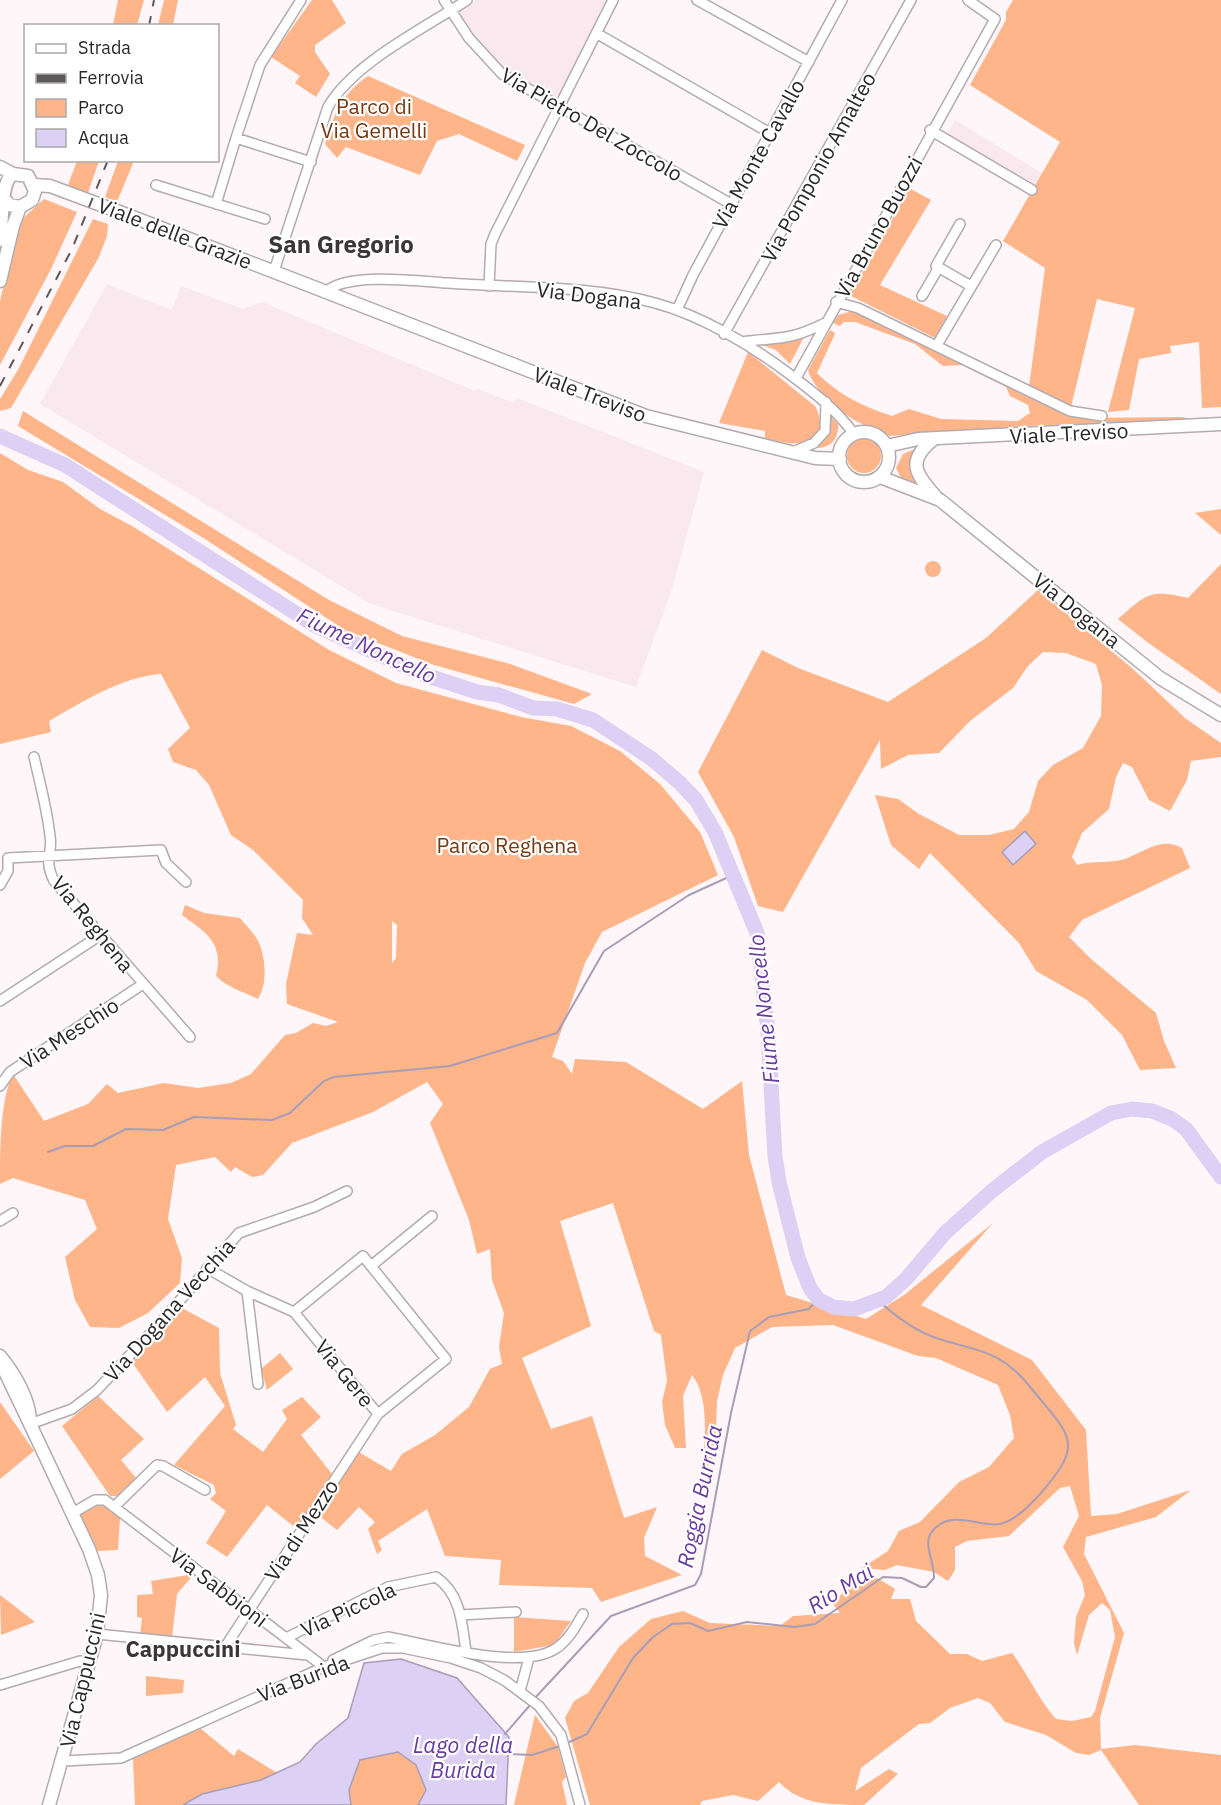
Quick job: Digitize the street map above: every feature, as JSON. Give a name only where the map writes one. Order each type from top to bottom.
[{"type":"main road","name":"Viale delle Grazie","points":[[0,167],[13,174],[24,174],[34,190],[67,193],[350,300]]},
{"type":"main road","points":[[0,240],[1,188],[13,174]]},
{"type":"main road","points":[[1,188],[10,205],[20,207],[29,204],[34,190]]},
{"type":"main road","points":[[0,281],[13,226],[20,207]]},
{"type":"main road","name":"Viale Treviso","points":[[350,300],[646,416],[815,458],[840,459]]},
{"type":"main road","name":"Viale Treviso","points":[[887,446],[934,439],[1219,425]]},
{"type":"main road","points":[[870,432],[877,435],[887,446],[889,463],[880,477],[866,482],[851,478],[841,466],[843,444],[854,434],[870,432]]},
{"type":"main road","name":"Via Dogana","points":[[934,439],[920,450],[916,458],[917,471],[938,499]]},
{"type":"main road","name":"Via Dogana","points":[[880,477],[938,499],[981,530],[1161,678],[1221,715]]},
{"type":"main road","name":"Via Cappuccini","points":[[0,1356],[22,1393],[30,1416],[30,1424]]},
{"type":"main road","name":"Via Cappuccini","points":[[0,1361],[98,1575],[100,1595],[97,1634],[64,1761],[49,1805]]},
{"type":"street","points":[[216,204],[260,65],[301,0]]},
{"type":"street","name":"Via Pietro Del Zoccolo","points":[[444,0],[486,60],[502,74],[731,204]]},
{"type":"street","points":[[274,271],[328,107],[338,89],[369,64],[467,0]]},
{"type":"street","points":[[489,286],[491,244],[495,234],[613,0]]},
{"type":"street","points":[[698,0],[809,62]]},
{"type":"street","name":"Via Monte Cavallo","points":[[677,310],[693,275],[842,0]]},
{"type":"street","name":"Via Pomponio Amalteo","points":[[724,334],[911,0]]},
{"type":"street","name":"Via Bruno Buozzi","points":[[796,378],[930,130],[994,19],[968,0]]},
{"type":"street","points":[[596,33],[770,133]]},
{"type":"street","name":"Via Bruno Buozzi","points":[[930,130],[1032,190]]},
{"type":"street","points":[[236,138],[311,162]]},
{"type":"street","points":[[156,185],[265,219]]},
{"type":"street","points":[[960,224],[936,266],[971,286]]},
{"type":"street","points":[[937,345],[996,245]]},
{"type":"street","points":[[922,296],[939,267]]},
{"type":"street","name":"Via Dogana","points":[[327,291],[334,285],[353,281],[489,286],[619,296],[677,310],[742,342],[796,378],[826,402],[854,434]]},
{"type":"street","points":[[836,302],[858,308],[1070,411],[1102,416]]},
{"type":"street","name":"Via Bruno Buozzi","points":[[742,342],[782,340],[800,335],[825,323]]},
{"type":"street","points":[[794,452],[814,442],[825,431],[826,402]]},
{"type":"street","name":"Via Reghena","points":[[34,757],[49,824],[51,840],[47,855],[49,871],[54,881],[99,936],[190,1036]]},
{"type":"street","points":[[0,885],[8,871],[4,855],[161,850],[166,863],[186,882]]},
{"type":"street","points":[[0,1001],[99,936]]},
{"type":"street","name":"Via Meschio","points":[[0,1086],[10,1072],[143,984]]},
{"type":"street","name":"Via Dogana Vecchia","points":[[30,1424],[72,1409],[97,1390],[239,1233],[314,1207],[347,1191]]},
{"type":"street","points":[[0,1221],[13,1213]]},
{"type":"street","points":[[294,1312],[363,1256],[371,1266],[432,1216]]},
{"type":"street","name":"Via Gere","points":[[207,1268],[247,1291],[294,1312],[378,1414],[446,1359],[371,1266]]},
{"type":"street","points":[[247,1291],[258,1384]]},
{"type":"street","name":"Via di Mezzo","points":[[225,1647],[378,1414]]},
{"type":"street","points":[[71,1514],[98,1499],[105,1500],[114,1507],[157,1465],[205,1490]]},
{"type":"street","name":"Via Sabbioni","points":[[114,1507],[324,1667]]},
{"type":"street","name":"Via Piccola","points":[[286,1638],[388,1587],[436,1577],[448,1585],[456,1597],[466,1652]]},
{"type":"street","points":[[460,1615],[516,1612]]},
{"type":"street","name":"Via Piccola","points":[[324,1667],[374,1640],[388,1637],[486,1656],[529,1658],[556,1649],[566,1640],[583,1614]]},
{"type":"street","points":[[97,1634],[308,1655]]},
{"type":"street","name":"Via Burida","points":[[64,1761],[113,1759],[136,1753],[198,1722],[324,1667],[382,1648],[403,1648],[451,1658],[481,1668],[524,1694],[539,1706],[564,1744],[580,1805]]},
{"type":"street","points":[[524,1694],[529,1658]]},
{"type":"street","points":[[0,1686],[80,1661],[90,1663]]},
{"type":"shaded area","points":[[475,0],[609,0],[559,95],[554,97],[504,70],[475,38],[457,12]]},
{"type":"shaded area","points":[[955,120],[1042,173],[1035,186],[947,134]]},
{"type":"shaded area","points":[[107,284],[172,310],[181,286],[243,309],[262,302],[475,391],[478,389],[514,403],[517,398],[704,472],[672,589],[636,687],[371,604],[40,404]]},
{"type":"green space","points":[[118,0],[144,0],[137,24],[113,24]]},
{"type":"green space","points":[[164,0],[178,0],[173,24],[158,24]]},
{"type":"green space","points":[[312,0],[332,0],[346,23],[315,45],[315,52],[330,74],[316,97],[295,83],[300,76],[271,57]]},
{"type":"green space","points":[[1013,0],[1221,0],[1221,407],[1202,408],[1199,342],[1170,346],[1171,353],[1139,359],[1129,410],[1108,412],[1135,308],[1097,299],[1071,407],[1029,386],[1045,268],[1003,241],[1060,142],[970,85],[1006,20],[1006,12]]},
{"type":"green space","name":"Parco di Via Gemelli","points":[[368,76],[525,145],[517,161],[459,134],[437,141],[420,175],[346,147],[337,158],[325,144],[332,122],[345,98]]},
{"type":"green space","points":[[77,162],[99,162],[88,193],[68,185]]},
{"type":"green space","points":[[118,162],[134,162],[117,202],[105,197]]},
{"type":"green space","points":[[909,188],[931,200],[880,285],[947,316],[935,338],[849,295],[879,245],[876,242],[885,224],[889,225]]},
{"type":"green space","points":[[44,199],[77,212],[51,269],[0,365],[0,301],[14,242],[20,221]]},
{"type":"green space","points":[[93,219],[108,224],[107,236],[99,257],[11,408],[0,411],[0,399],[19,368]]},
{"type":"green space","points":[[853,311],[877,320],[1085,418],[1182,417],[1196,420],[1023,426],[890,436],[845,414],[815,385],[808,370],[830,330],[835,333],[817,373],[842,394],[871,408],[892,416],[909,409],[941,419],[1018,421],[1030,413],[1028,405],[1010,396],[1006,387],[962,365],[943,366],[915,344],[855,322],[844,322],[840,326],[833,323],[838,315]]},
{"type":"green space","points":[[804,337],[790,364],[776,350],[762,345],[791,342]]},
{"type":"green space","points":[[748,352],[816,407],[822,426],[812,439],[797,443],[781,442],[765,438],[765,431],[719,423]]},
{"type":"green space","points":[[23,411],[329,600],[402,636],[507,663],[592,694],[574,704],[434,665],[345,630],[205,539],[18,426]]},
{"type":"green space","points":[[831,417],[838,424],[837,434],[830,444],[816,448],[830,429]]},
{"type":"green space","points":[[864,439],[876,444],[881,456],[876,468],[864,473],[852,468],[847,456],[852,444]]},
{"type":"green space","points":[[915,449],[912,473],[917,484],[901,478],[896,468],[903,454]]},
{"type":"green space","name":"Parco Reghena","points":[[0,453],[28,470],[63,482],[100,509],[132,526],[329,650],[396,683],[521,717],[571,726],[620,751],[660,784],[700,832],[718,875],[602,932],[585,963],[552,1057],[563,1061],[572,1074],[575,1059],[626,1062],[703,1109],[742,1081],[749,1155],[786,1295],[866,1319],[904,1295],[993,1223],[921,1305],[1032,1360],[1086,1430],[1091,1516],[1117,1514],[1191,1490],[1156,1517],[1086,1537],[1084,1554],[1124,1633],[1100,1718],[1101,1749],[1135,1745],[1221,1755],[1221,1805],[1139,1805],[1101,1750],[1089,1755],[1076,1753],[1046,1735],[1005,1722],[990,1703],[978,1698],[950,1708],[930,1723],[919,1724],[861,1768],[855,1791],[889,1769],[898,1774],[864,1805],[817,1802],[787,1790],[779,1782],[758,1801],[733,1795],[702,1801],[700,1805],[590,1805],[565,1718],[574,1701],[588,1693],[619,1647],[651,1619],[683,1611],[710,1623],[780,1626],[793,1616],[840,1613],[833,1604],[842,1594],[864,1581],[877,1578],[895,1589],[891,1599],[910,1599],[916,1621],[950,1654],[967,1654],[982,1661],[1012,1653],[1056,1719],[1072,1721],[1091,1717],[1095,1711],[1115,1637],[1110,1610],[1102,1603],[1089,1615],[1077,1655],[1074,1643],[1076,1617],[1085,1595],[1082,1581],[1063,1547],[1079,1516],[1070,1486],[1060,1488],[1009,1536],[967,1541],[955,1547],[955,1570],[948,1581],[934,1572],[897,1565],[885,1570],[862,1568],[888,1551],[899,1531],[920,1522],[959,1482],[989,1467],[1014,1438],[1010,1415],[998,1385],[936,1358],[918,1356],[833,1325],[772,1327],[735,1348],[723,1375],[717,1401],[715,1453],[702,1475],[705,1423],[702,1397],[692,1375],[683,1396],[686,1448],[675,1448],[665,1425],[662,1402],[667,1381],[661,1335],[654,1331],[613,1203],[560,1221],[591,1326],[522,1358],[551,1429],[592,1416],[624,1518],[657,1507],[644,1538],[645,1556],[682,1575],[601,1602],[592,1588],[499,1585],[501,1560],[445,1556],[427,1509],[378,1541],[382,1550],[377,1554],[368,1529],[375,1522],[359,1507],[337,1530],[318,1515],[357,1451],[391,1471],[402,1454],[435,1435],[469,1407],[490,1369],[502,1364],[499,1347],[504,1313],[492,1280],[490,1249],[477,1254],[469,1220],[430,1123],[443,1104],[427,1082],[373,1112],[292,1143],[263,1175],[252,1177],[235,1167],[231,1172],[215,1157],[176,1165],[168,1219],[182,1258],[180,1283],[148,1313],[119,1328],[90,1327],[75,1300],[65,1257],[97,1229],[85,1200],[13,1178],[0,1184],[3,1111],[13,1074],[44,1121],[88,1104],[107,1084],[118,1093],[164,1083],[198,1088],[231,1083],[251,1074],[285,1035],[296,1033],[313,1023],[326,1026],[338,1022],[287,1004],[286,984],[297,933],[313,935],[302,918],[303,900],[253,850],[231,835],[209,785],[196,770],[173,762],[168,749],[190,728],[161,674],[117,685],[89,698],[49,721],[51,732],[0,744]],"holes":[[[392,921],[397,925],[396,958],[392,963]]]},
{"type":"green space","points":[[1221,509],[1221,535],[1195,513]]},
{"type":"green space","points":[[933,561],[939,563],[941,569],[939,575],[933,577],[927,575],[925,569],[927,563]]},
{"type":"green space","points":[[1221,564],[1221,694],[1118,619],[1136,603],[1150,595],[1166,594],[1188,598]]},
{"type":"green space","points":[[1038,590],[1133,669],[1186,719],[1221,743],[1221,757],[1191,761],[1187,780],[1170,811],[1149,800],[1132,767],[1123,763],[1116,777],[1109,809],[1082,833],[1072,857],[1077,865],[1124,859],[1156,845],[1173,844],[1182,848],[1190,868],[1082,920],[1069,937],[1091,959],[1156,1013],[1164,1041],[1176,1068],[1140,1070],[1122,1035],[1087,1000],[1036,971],[1019,943],[930,853],[919,869],[891,845],[875,795],[898,799],[919,814],[959,835],[989,835],[1014,829],[1029,812],[1038,781],[1053,765],[1083,748],[1101,716],[1102,685],[1096,664],[1066,653],[1043,652],[1028,666],[1013,688],[970,721],[939,753],[908,755],[881,769],[880,740],[783,912],[758,906],[734,837],[698,772],[762,650],[798,668],[888,702],[986,638]]},
{"type":"green space","points":[[185,905],[204,913],[240,918],[254,935],[260,945],[264,966],[263,987],[258,999],[230,986],[216,976],[218,955],[215,947],[199,927],[182,915]]},
{"type":"green space","points":[[182,1308],[219,1328],[220,1373],[236,1425],[233,1429],[263,1452],[287,1419],[282,1410],[302,1397],[321,1417],[301,1435],[332,1474],[297,1529],[267,1505],[227,1557],[206,1543],[226,1511],[210,1499],[216,1493],[214,1485],[174,1465],[225,1406],[205,1377],[167,1412],[132,1362]]},
{"type":"green space","points":[[280,1353],[293,1369],[267,1390],[261,1369]]},
{"type":"green space","points":[[98,1396],[144,1439],[121,1460],[136,1478],[117,1496],[110,1496],[62,1426]]},
{"type":"green space","points":[[0,1402],[34,1451],[0,1479]]},
{"type":"green space","points":[[99,1502],[120,1518],[118,1550],[97,1551],[79,1514]]},
{"type":"green space","points":[[194,1574],[177,1594],[172,1638],[140,1636],[142,1618],[137,1617],[137,1595],[153,1594],[151,1581]]},
{"type":"green space","points":[[0,1595],[35,1622],[1,1635]]},
{"type":"green space","points":[[514,1617],[571,1621],[554,1645],[514,1652]]},
{"type":"green space","points":[[146,1676],[184,1680],[183,1693],[146,1696]]},
{"type":"green space","points":[[535,1715],[558,1747],[566,1777],[562,1782],[567,1805],[514,1805]]},
{"type":"green space","points":[[200,1728],[234,1756],[238,1749],[277,1773],[261,1780],[202,1794],[183,1805],[135,1805],[133,1759]]},
{"type":"green space","points":[[398,1752],[416,1765],[426,1790],[418,1805],[351,1805],[349,1790],[360,1760]]},
{"type":"water","points":[[1025,831],[1036,844],[1013,865],[1002,852]]},
{"type":"water","name":"Lago della Burida","points":[[401,1659],[457,1678],[509,1737],[506,1805],[418,1805],[426,1790],[416,1765],[398,1752],[360,1760],[349,1790],[351,1805],[183,1805],[202,1794],[261,1780],[300,1762],[316,1744],[348,1718],[364,1663]]},
{"type":"waterway","name":"Fiume Noncello","points":[[0,436],[65,465],[314,625],[422,674],[477,692],[499,695],[533,708],[557,709],[593,720],[652,759],[680,783],[696,800],[715,832],[757,933],[768,1031],[775,1156],[779,1182],[798,1258],[810,1288],[818,1299],[833,1307],[854,1309],[886,1297],[906,1279],[945,1233],[993,1190],[1042,1152],[1111,1113],[1132,1109],[1152,1111],[1172,1119],[1186,1129],[1221,1177]]},
{"type":"waterway","points":[[48,1152],[65,1146],[93,1146],[126,1129],[163,1130],[194,1117],[272,1120],[290,1113],[324,1081],[334,1077],[450,1066],[557,1033],[604,951],[689,895],[733,875]]},
{"type":"waterway","name":"Roggia Burrida","points":[[534,1699],[611,1616],[695,1585],[701,1574],[731,1413],[750,1331],[769,1317],[809,1309],[818,1299]]},
{"type":"waterway","name":"Rio Mai","points":[[565,1744],[587,1734],[633,1658],[653,1637],[672,1624],[690,1623],[708,1631],[747,1622],[794,1627],[815,1624],[883,1577],[902,1578],[926,1587],[934,1578],[928,1543],[931,1533],[938,1525],[955,1520],[992,1524],[1006,1522],[1027,1507],[1054,1476],[1068,1450],[1067,1440],[1063,1429],[1020,1375],[999,1359],[988,1354],[920,1331],[899,1318],[879,1301]]},
{"type":"waterway","name":"Roggia Burrida","points":[[505,1734],[531,1704]]},
{"type":"waterway","name":"Rio Mai","points":[[507,1754],[532,1755],[560,1746]]},
{"type":"railway","points":[[149,24],[154,0]]},
{"type":"railway","points":[[0,386],[72,249],[107,162]]},
{"type":"district","name":"San Gregorio","points":[[341,244]]},
{"type":"district","name":"Cappuccini","points":[[183,1648]]}]
